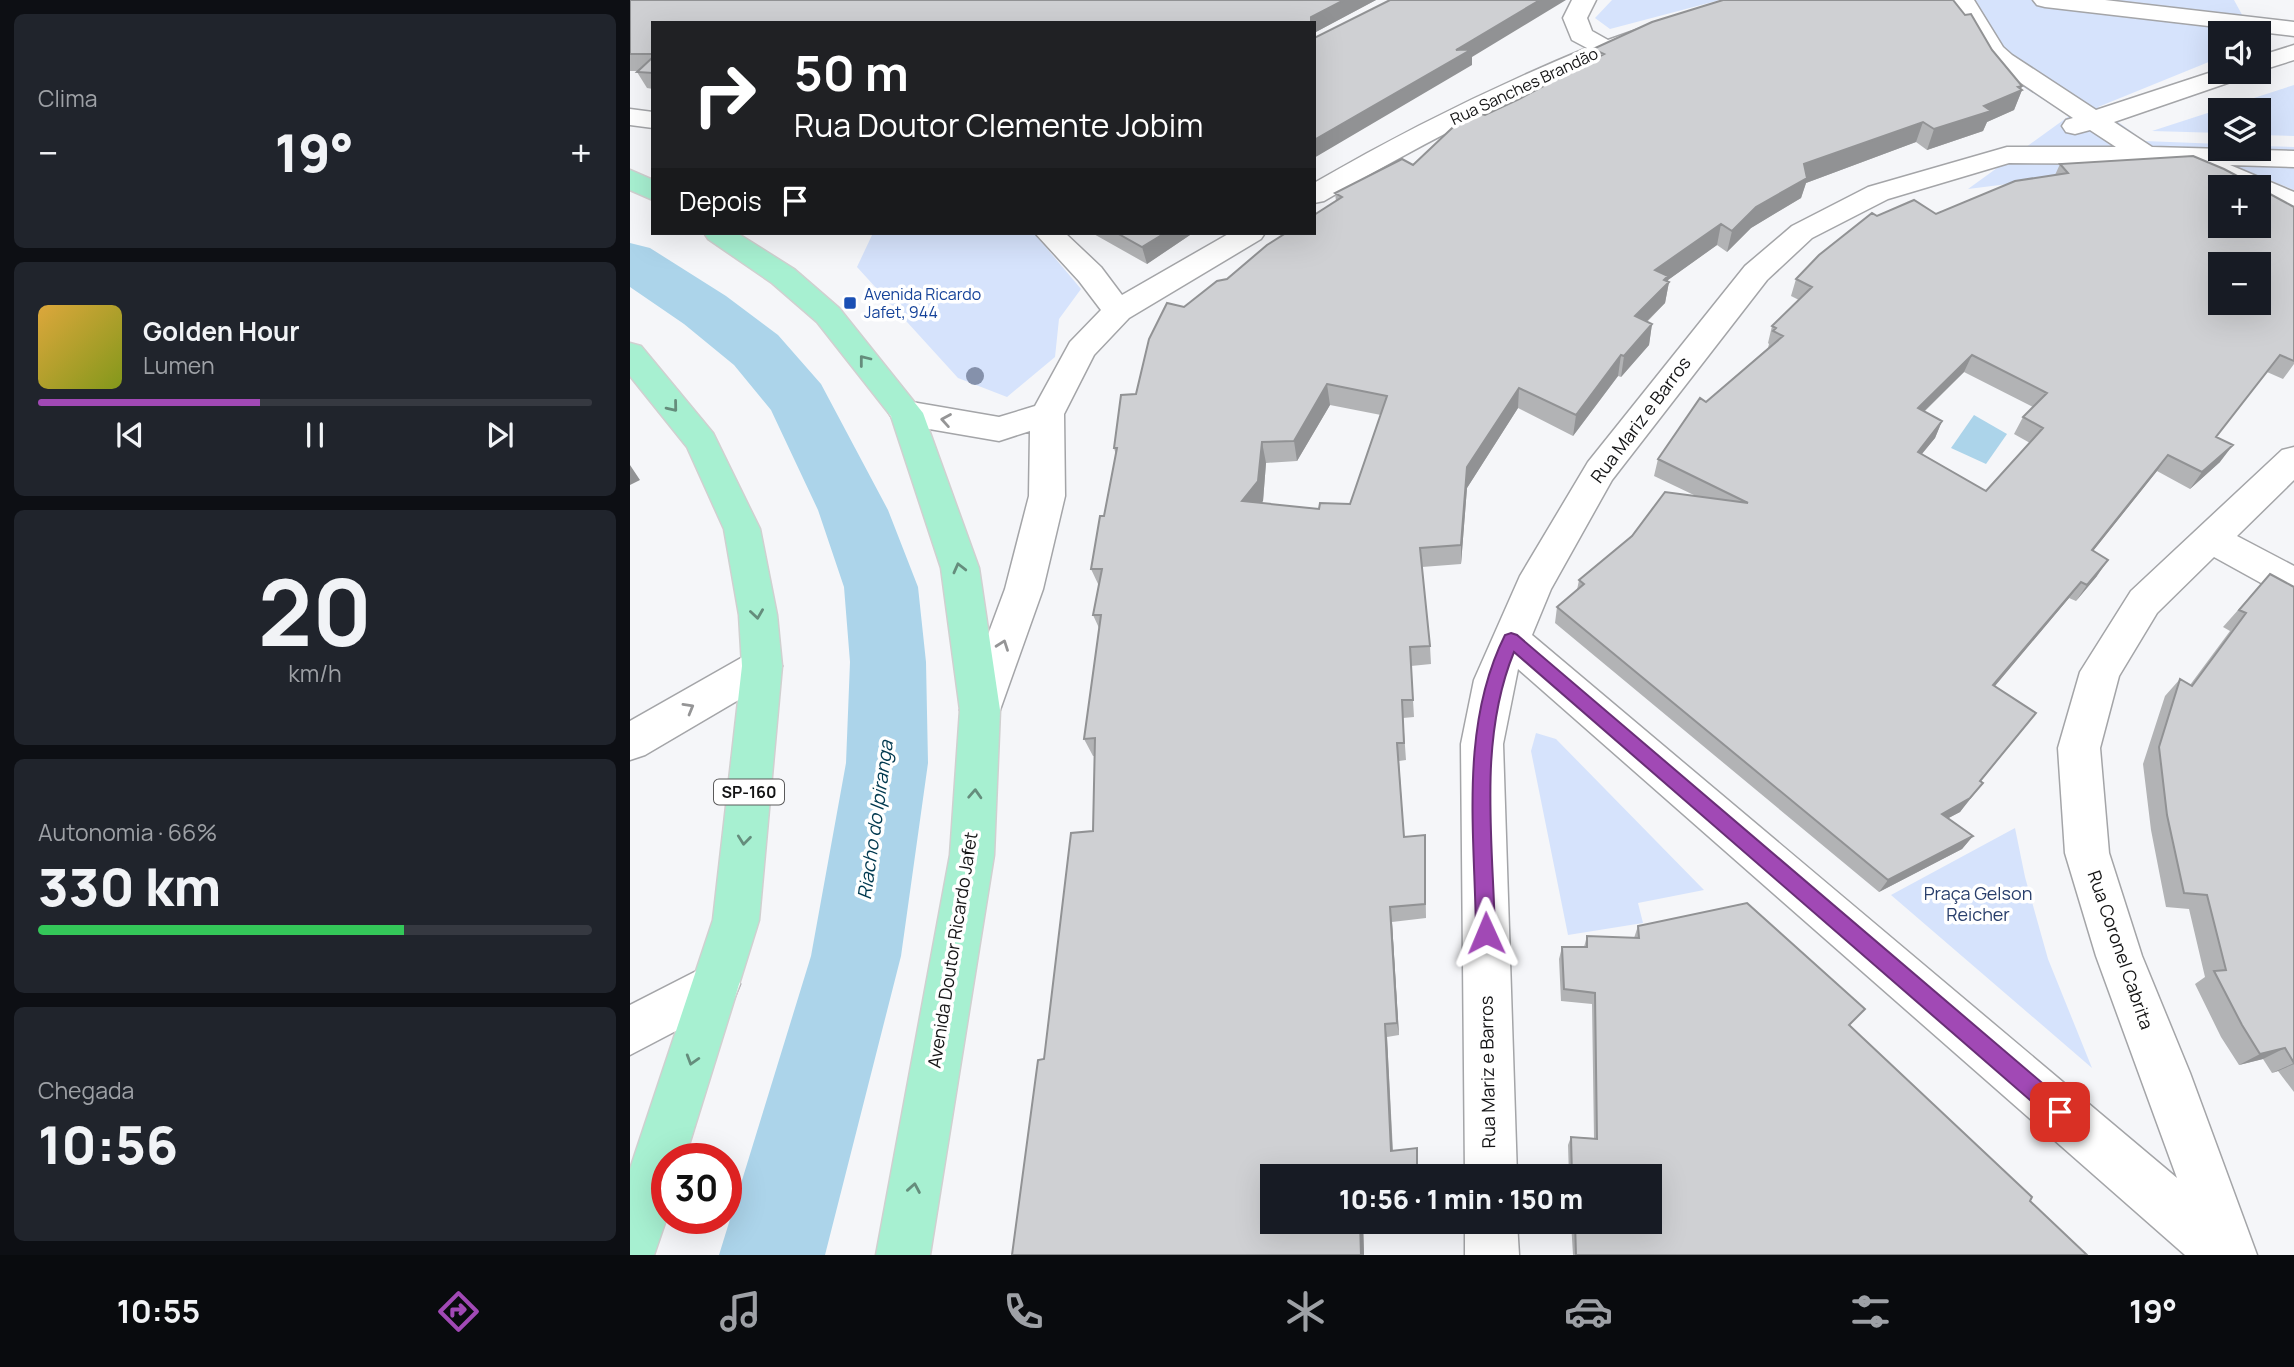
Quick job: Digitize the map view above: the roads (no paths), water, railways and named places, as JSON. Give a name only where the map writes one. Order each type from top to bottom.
[{"type":"main road","points":[[630,178],[651,191]]},
{"type":"main road","name":"Avenida Doutor Ricardo Jafet","points":[[721,235],[782,276],[828,315],[906,413],[960,568],[980,710],[972,855],[903,1255]]},
{"type":"main road","name":"SP-160","points":[[630,354],[701,442],[743,528],[758,615],[762,666],[736,920],[630,1250]]},
{"type":"street","points":[[1584,0],[1575,18],[1581,35],[1605,48]]},
{"type":"street","points":[[1962,0],[1994,51],[2003,60],[2146,155]]},
{"type":"street","points":[[2045,0],[2239,21]]},
{"type":"street","points":[[2244,0],[2257,21]]},
{"type":"street","points":[[2271,25],[2294,29]]},
{"type":"street","name":"Rua Sanches Brandão","points":[[1316,194],[1397,146],[1605,48],[1666,26]]},
{"type":"street","points":[[2271,60],[2294,52]]},
{"type":"street","points":[[2007,156],[2040,138],[2208,81]]},
{"type":"street","points":[[630,117],[651,120]]},
{"type":"street","name":"Rua Mariz e Barros","points":[[1490,1164],[1482,744],[1494,680],[1533,586],[1600,471],[1756,272],[1802,232],[1878,193],[2007,156],[2146,155],[2294,159]]},
{"type":"street","points":[[2185,156],[2294,202]]},
{"type":"street","points":[[1051,235],[1090,274],[1118,311]]},
{"type":"street","points":[[980,710],[1024,589],[1047,496],[1047,414],[1081,349],[1118,311],[1248,235]]},
{"type":"street","points":[[906,413],[999,429],[1047,414]]},
{"type":"street","name":"Rua Coronel Cabrita","points":[[2228,1255],[2165,1073],[2119,956],[2087,853],[2079,748],[2100,672],[2144,602],[2294,459]]},
{"type":"street","points":[[2210,538],[2294,584]]},
{"type":"street","points":[[1511,640],[2228,1255]]},
{"type":"street","points":[[630,742],[762,666]]},
{"type":"street","points":[[630,1031],[716,984]]},
{"type":"street","points":[[1492,1234],[1492,1255]]},
{"type":"waterway","name":"Riacho do Ipiranga","points":[[630,261],[705,310],[756,350],[798,400],[853,510],[881,587],[888,662],[887,763],[856,956],[772,1255]]},
{"type":"place","name":"Avenida Ricardo Jafet, 944","points":[[850,303]]},
{"type":"park label","name":"Praça Gelson Reicher","points":[[1978,904]]}]
